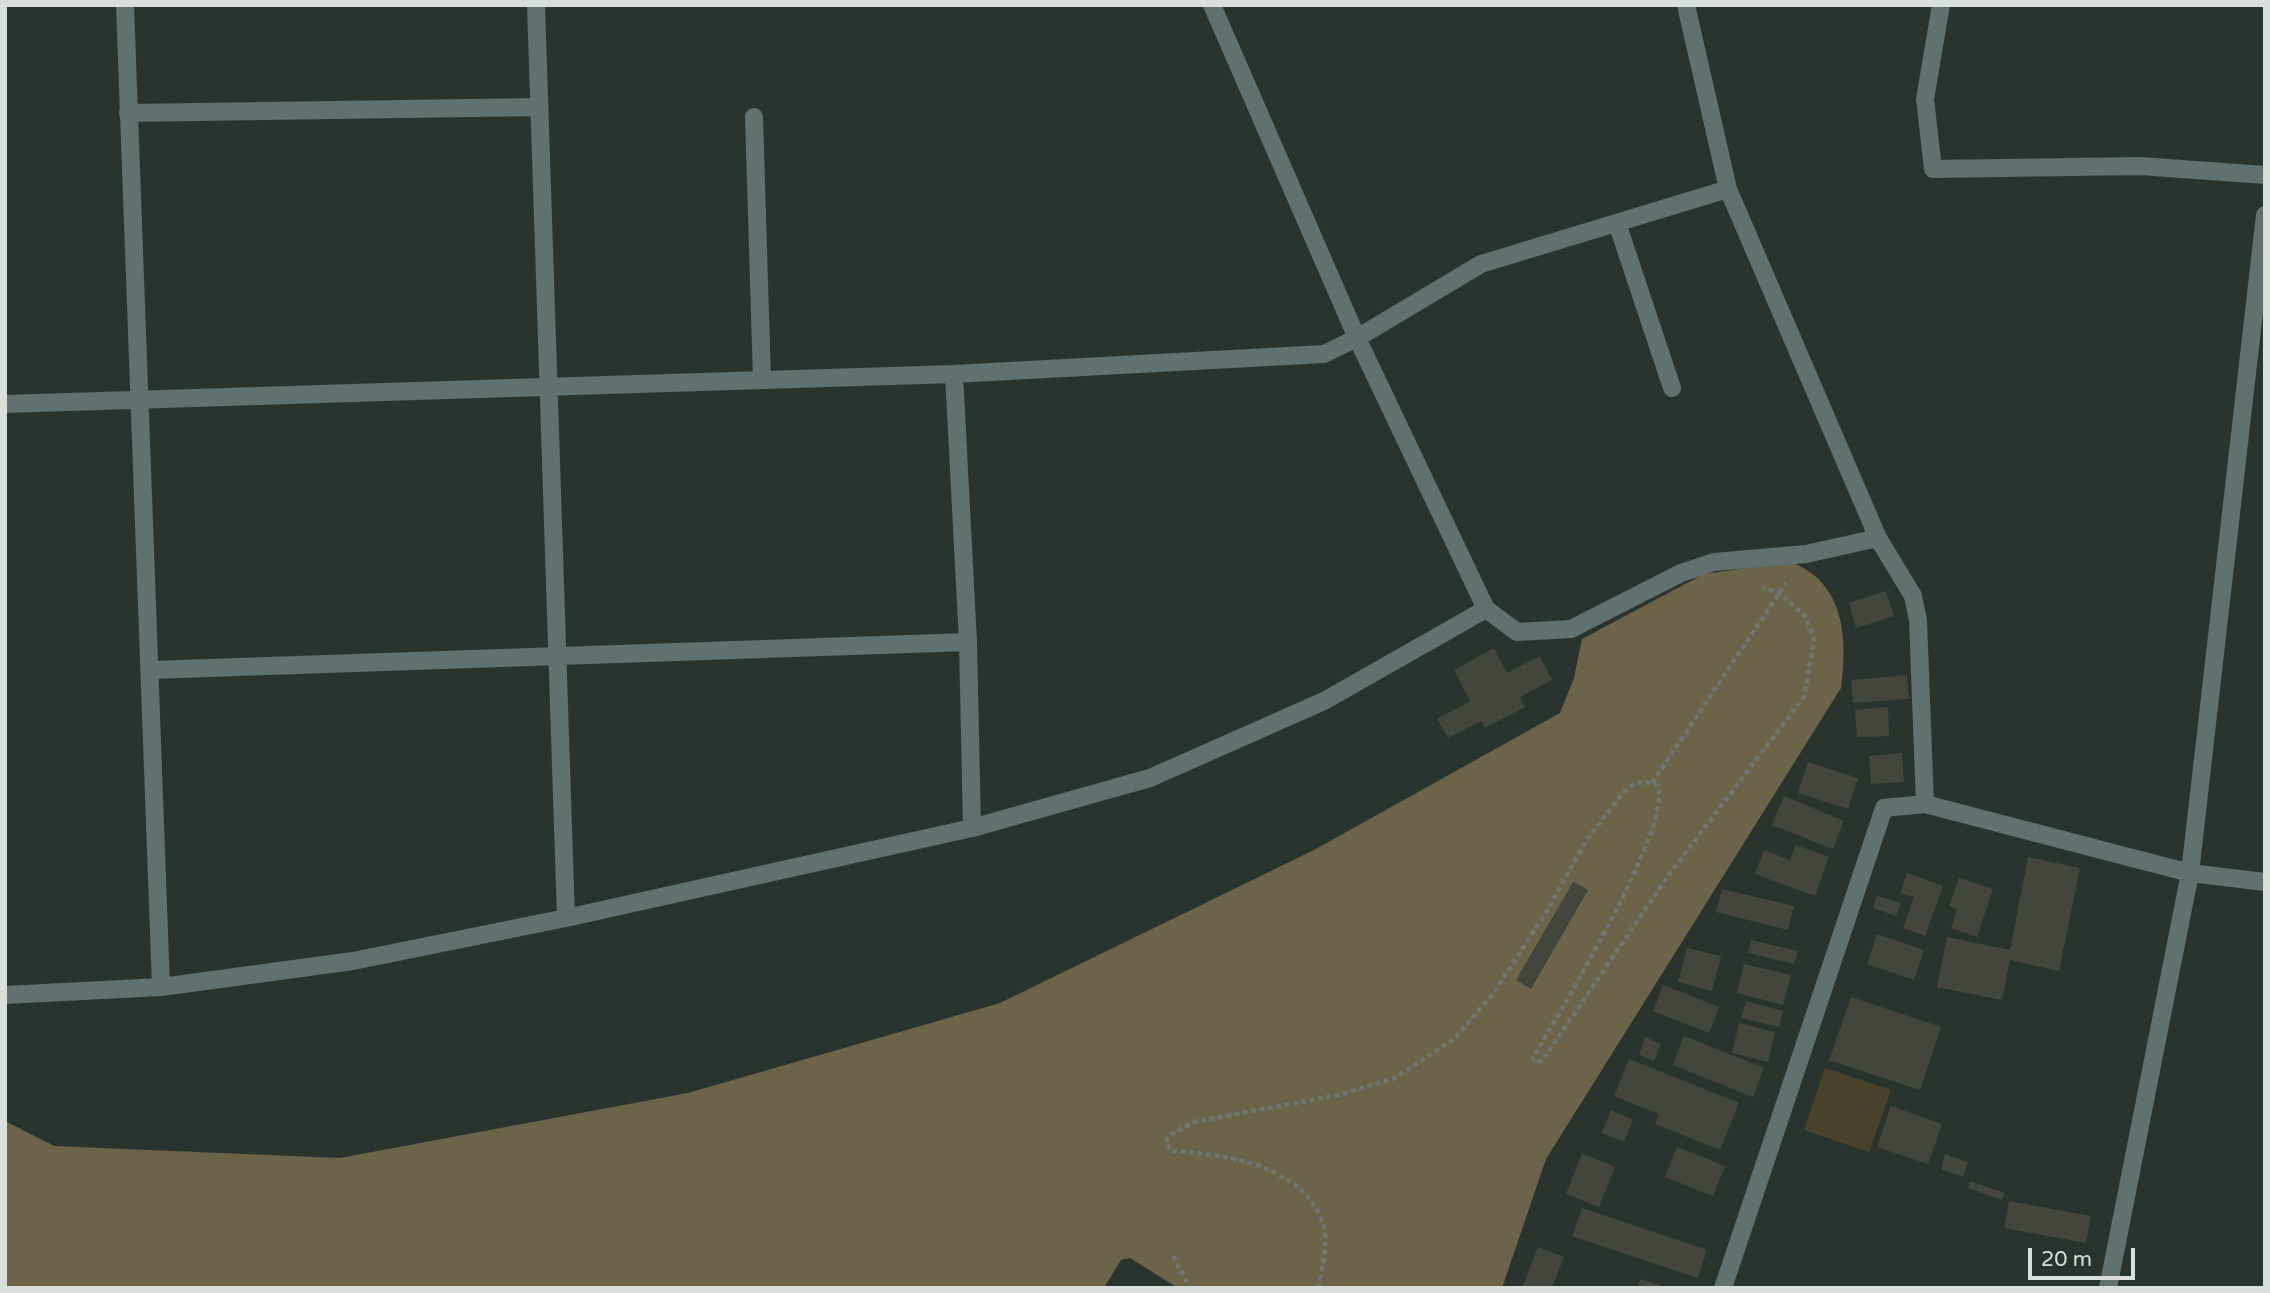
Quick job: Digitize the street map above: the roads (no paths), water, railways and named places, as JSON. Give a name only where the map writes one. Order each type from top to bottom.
[{"type":"street","points":[[125,5],[161,986]]},
{"type":"street","points":[[536,5],[566,918]]},
{"type":"street","points":[[1212,5],[1357,338],[1486,609],[1517,632],[1571,629],[1681,573],[1714,562],[1806,554],[1878,538]]},
{"type":"street","points":[[1686,5],[1728,189],[1878,538],[1913,597],[1918,620],[1925,804]]},
{"type":"street","points":[[1941,5],[1925,99],[1933,169],[2140,166],[2265,174]]},
{"type":"street","points":[[128,113],[539,107]]},
{"type":"street","points":[[754,117],[762,379]]},
{"type":"street","points":[[5,404],[954,374],[1324,354],[1357,338],[1481,264],[1728,189]]},
{"type":"street","points":[[2108,1288],[2190,873],[2265,215]]},
{"type":"street","points":[[1617,223],[1672,388]]},
{"type":"street","points":[[954,374],[968,642],[972,828]]},
{"type":"street","points":[[5,995],[161,986],[353,961],[566,918],[972,828],[1150,778],[1324,701],[1486,609]]},
{"type":"street","points":[[150,670],[968,642]]},
{"type":"street","points":[[1723,1288],[1884,808],[1925,804],[2190,873],[2265,882]]}]
